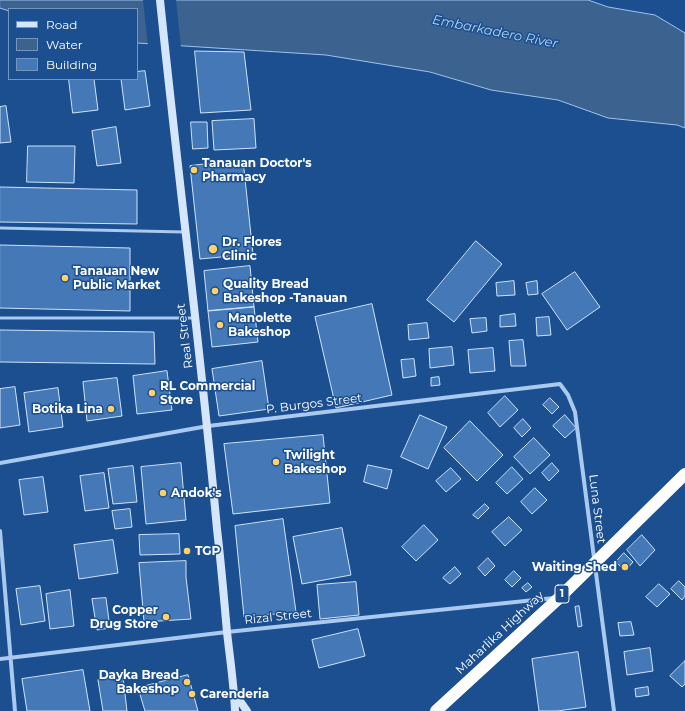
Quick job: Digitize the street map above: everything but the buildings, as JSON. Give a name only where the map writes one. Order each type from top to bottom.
[{"type":"highway","name":"Maharlika Highway","points":[[436,711],[559,598],[685,474]]},
{"type":"main road","name":"Real Street","points":[[160,0],[194,318],[208,426],[235,711]]},
{"type":"main road","points":[[234,694],[247,711]]},
{"type":"street","name":"P. Burgos Street","points":[[0,463],[208,426],[560,384]]},
{"type":"street","name":"Luna Street","points":[[560,384],[568,394],[575,412],[614,711]]},
{"type":"street","points":[[0,531],[16,711]]},
{"type":"street","name":"Rizal Street","points":[[0,659],[227,632],[559,598]]},
{"type":"lane","points":[[0,228],[186,232]]},
{"type":"lane","points":[[0,318],[194,318]]},
{"type":"water","name":"Embarkadero River","points":[[0,0],[588,0],[608,7],[655,15],[685,33],[685,128],[677,125],[608,118],[558,100],[491,90],[430,72],[326,55],[138,43],[138,8],[8,8],[8,11],[0,8]]},
{"type":"pier","points":[[143,0],[176,0],[181,48],[148,46]]},
{"type":"place","name":"Tanauan Doctor's Pharmacy","points":[[194,170]]},
{"type":"place","name":"Dr. Flores Clinic","points":[[213,249]]},
{"type":"place","name":"Tanauan New Public Market","points":[[65,278]]},
{"type":"place","name":"Quality Bread Bakeshop -Tanauan","points":[[215,291]]},
{"type":"place","name":"Manolette Bakeshop","points":[[220,325]]},
{"type":"place","name":"RL Commercial Store","points":[[152,393]]},
{"type":"place","name":"Botika Lina","points":[[111,409]]},
{"type":"place","name":"Twilight Bakeshop","points":[[276,462]]},
{"type":"place","name":"Andok's","points":[[163,493]]},
{"type":"place","name":"TGP","points":[[187,551]]},
{"type":"place","name":"Waiting Shed","points":[[625,567]]},
{"type":"place","name":"Copper Drug Store","points":[[166,617]]},
{"type":"place","name":"Dayka Bread Bakeshop","points":[[187,682]]},
{"type":"place","name":"Carenderia","points":[[192,694]]}]
